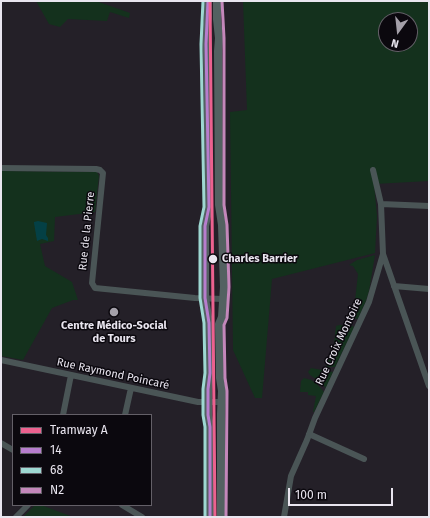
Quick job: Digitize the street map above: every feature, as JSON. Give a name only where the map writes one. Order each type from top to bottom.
[{"type":"main road","points":[[208,1],[206,32],[209,207],[205,226],[205,298],[209,323],[210,373],[208,388],[208,415],[210,427],[210,517]]},
{"type":"main road","points":[[217,1],[219,38],[219,190],[224,287],[222,317],[219,324],[220,378],[222,391],[221,517]]},
{"type":"street","name":"Rue de la Pierre","points":[[1,168],[100,170],[103,177],[92,282],[93,287],[105,290],[222,299]]},
{"type":"street","name":"Rue Croix Montoire","points":[[284,517],[290,476],[369,302],[382,254],[380,204],[373,170]]},
{"type":"street","points":[[380,204],[429,206]]},
{"type":"street","points":[[382,254],[429,386]]},
{"type":"street","points":[[394,286],[429,289]]},
{"type":"street","name":"Rue Raymond Poincaré","points":[[1,360],[198,402],[221,402]]},
{"type":"street","points":[[63,414],[72,375]]},
{"type":"street","points":[[126,414],[131,388]]},
{"type":"street","points":[[309,434],[364,459]]},
{"type":"street","points":[[1,443],[12,449]]},
{"type":"street","points":[[16,517],[27,506]]},
{"type":"street","points":[[124,506],[142,517]]},
{"type":"green space","points":[[36,1],[96,1],[130,13],[129,18],[110,12],[107,21],[68,19],[60,27],[49,24]]},
{"type":"green space","points":[[243,1],[429,1],[429,181],[374,184],[377,216],[375,253],[272,279],[262,398],[255,398],[233,350],[230,112],[247,110]]},
{"type":"green space","points":[[1,171],[97,172],[99,176],[95,212],[55,217],[54,241],[40,244],[45,266],[72,282],[78,300],[73,300],[52,308],[23,360],[1,356]]},
{"type":"green space","points":[[375,255],[366,301],[358,319],[353,318],[358,274],[353,266],[349,265],[357,260]]},
{"type":"green space","points":[[336,326],[353,326],[354,328],[335,367],[328,367],[326,365],[326,361],[333,353]]},
{"type":"green space","points":[[311,368],[333,372],[326,388],[310,375],[308,372]]},
{"type":"green space","points":[[304,378],[317,384],[324,392],[314,412],[316,396],[308,395],[308,392],[300,392],[301,381]]},
{"type":"green space","points":[[34,506],[44,506],[73,517],[23,517]]},
{"type":"water","points":[[38,221],[47,223],[46,235],[48,241],[42,239],[37,241],[34,222]]},
{"type":"tram line","name":"A","points":[[210,1],[215,517]]},
{"type":"transit line","name":"68","points":[[203,1],[201,44],[204,207],[200,226],[200,298],[204,323],[205,373],[203,389],[203,415],[205,427],[205,517]]},
{"type":"transit line","name":"14","points":[[208,1],[206,44],[209,207],[205,226],[205,298],[209,323],[210,373],[208,389],[208,415],[210,427],[210,517]]},
{"type":"transit line","name":"N2","points":[[222,1],[224,38],[224,205],[227,225],[229,287],[227,318],[224,325],[225,378],[227,391],[226,517]]},
{"type":"place","name":"Charles Barrier","points":[[213,259]]},
{"type":"place","name":"Centre Médico-Social de Tours","points":[[114,312]]}]
